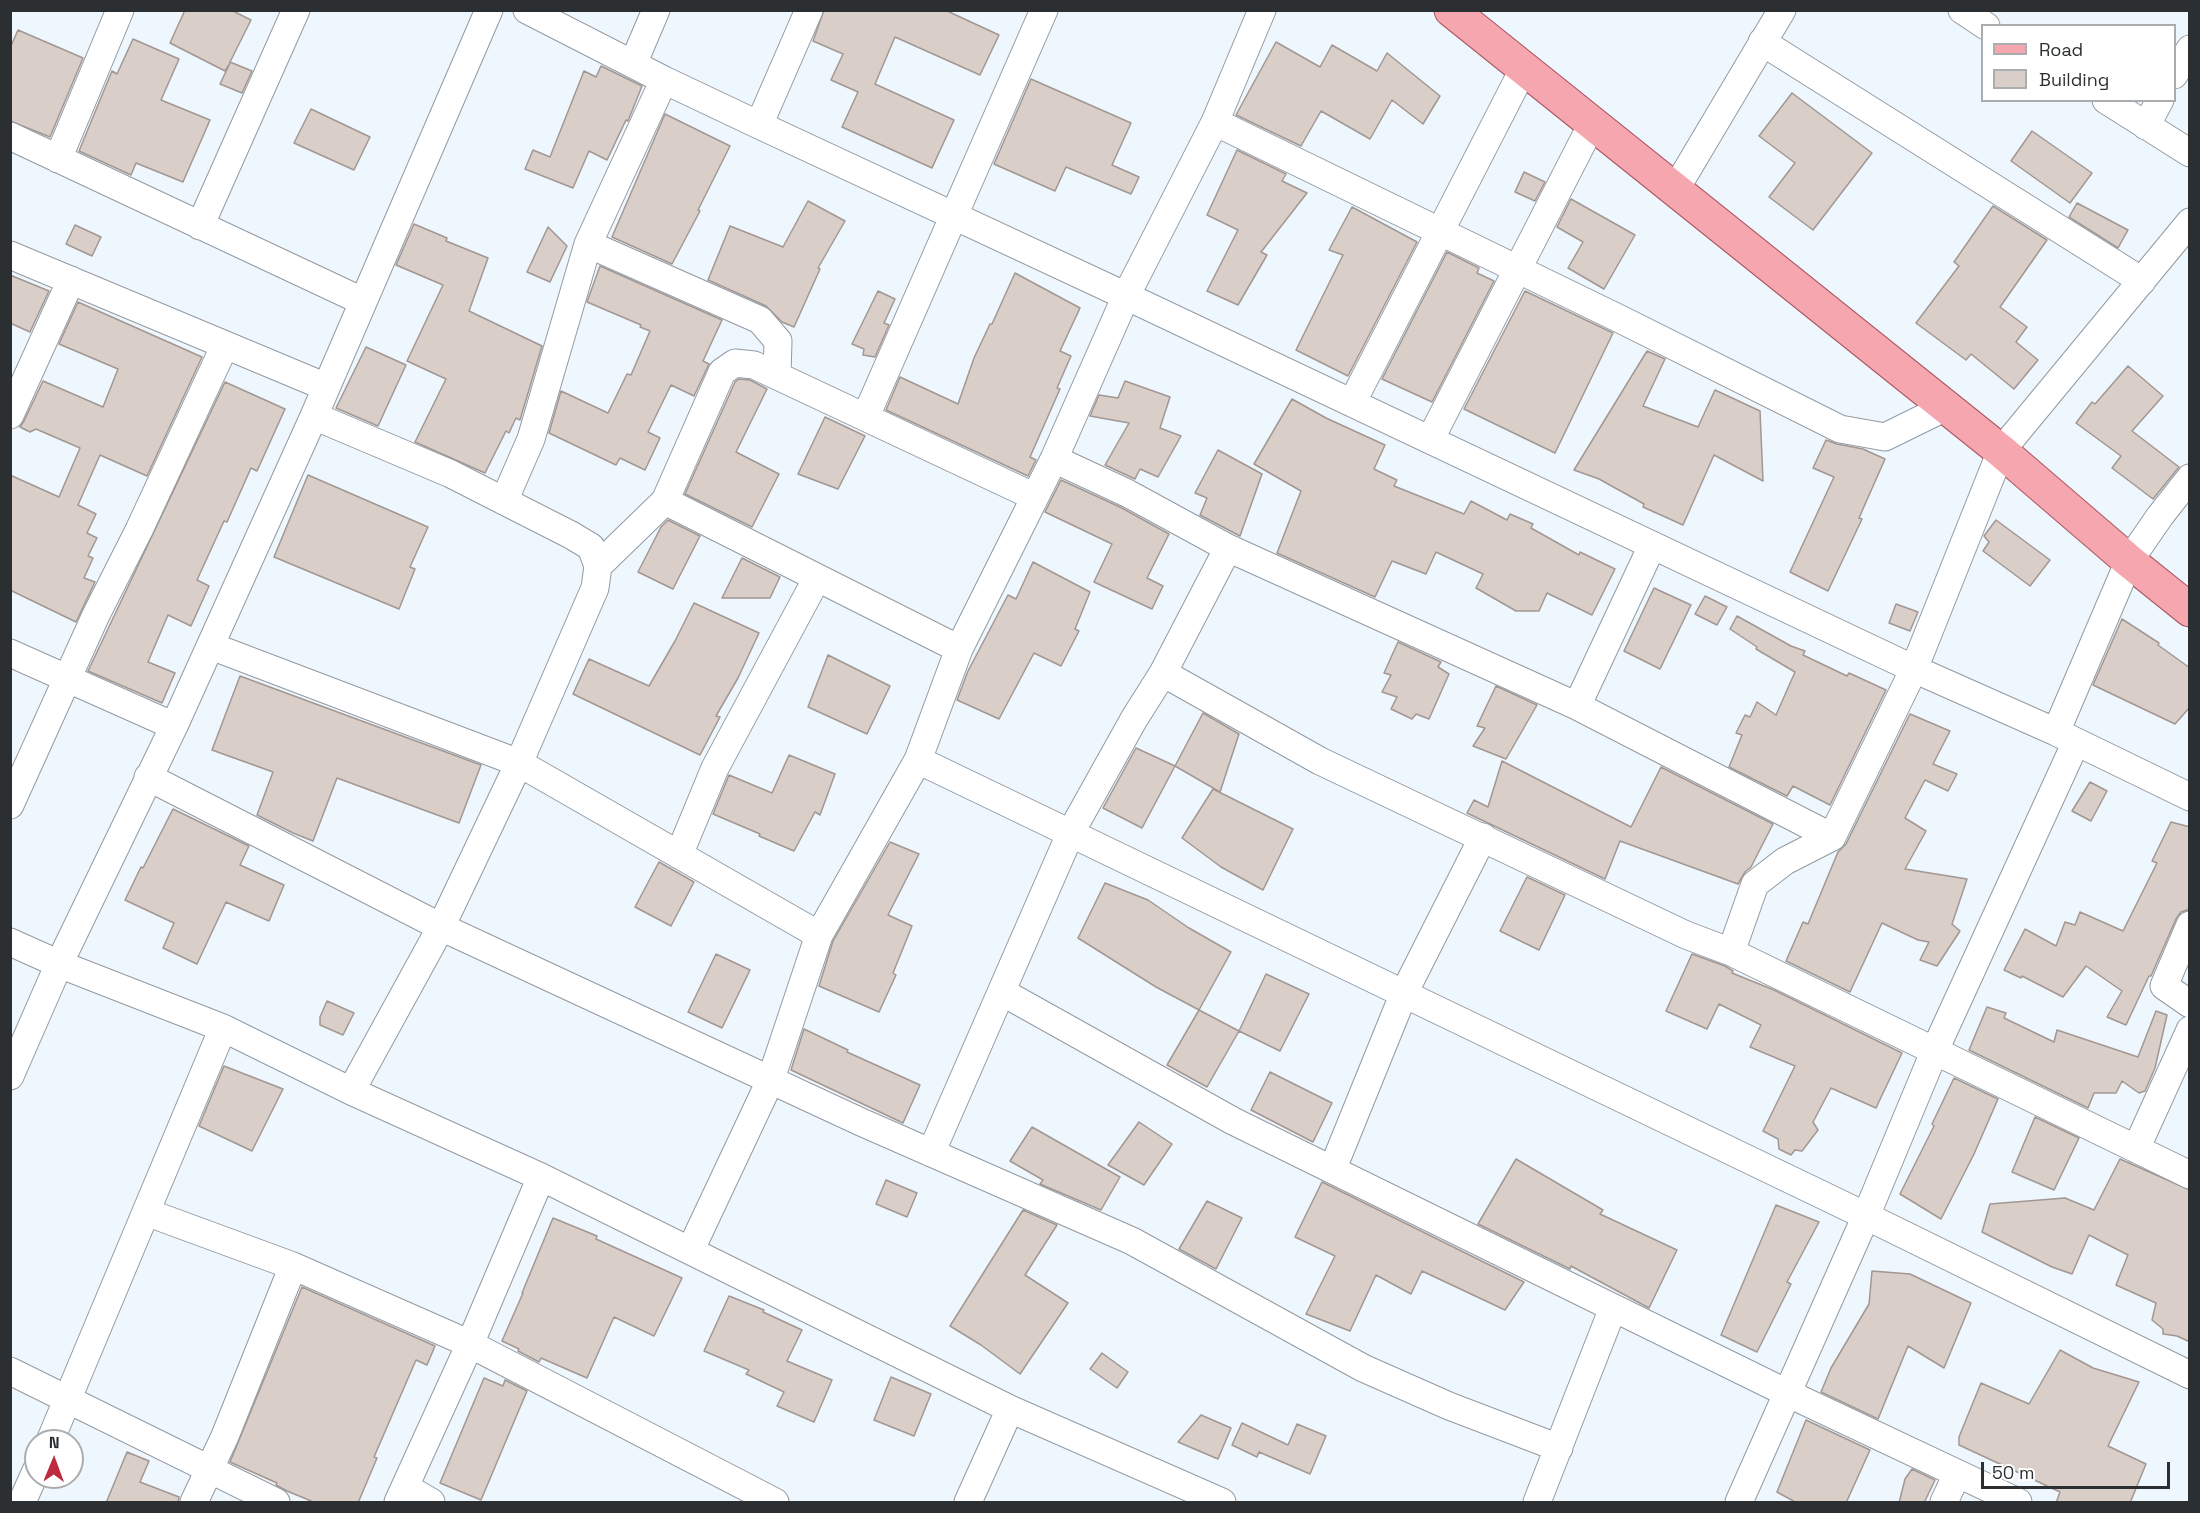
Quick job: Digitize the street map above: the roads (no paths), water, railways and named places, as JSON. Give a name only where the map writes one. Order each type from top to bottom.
[{"type":"main road","points":[[1451,10],[2001,451],[2190,610]]},
{"type":"street","points":[[58,159],[120,10]]},
{"type":"street","points":[[200,226],[296,10]]},
{"type":"street","points":[[10,1076],[59,964],[211,646],[314,416],[489,10]]},
{"type":"street","points":[[528,10],[664,80],[759,125],[2190,797]]},
{"type":"street","points":[[633,64],[656,10]]},
{"type":"street","points":[[759,125],[809,10]]},
{"type":"street","points":[[866,416],[1044,10]]},
{"type":"street","points":[[691,1249],[771,1079],[819,935],[918,760],[959,649],[1054,459],[1126,296],[1215,122],[1262,10]]},
{"type":"street","points":[[1675,190],[1782,10]]},
{"type":"street","points":[[1962,10],[1983,24]]},
{"type":"street","points":[[1762,42],[2142,281]]},
{"type":"street","points":[[2176,73],[2190,49]]},
{"type":"street","points":[[1352,404],[1524,68]]},
{"type":"street","points":[[504,501],[531,439],[588,244],[664,80]]},
{"type":"street","points":[[2109,102],[2190,153]]},
{"type":"street","points":[[2146,126],[2159,102]]},
{"type":"street","points":[[1215,122],[1840,429],[1885,437],[1946,407]]},
{"type":"street","points":[[1430,440],[1592,124]]},
{"type":"street","points":[[10,136],[362,301]]},
{"type":"street","points":[[1731,952],[1755,884],[1785,861],[1832,837],[1914,669],[2001,451],[2190,222]]},
{"type":"street","points":[[588,244],[760,320],[778,341],[777,375]]},
{"type":"street","points":[[10,255],[326,387]]},
{"type":"street","points":[[10,415],[71,280]]},
{"type":"street","points":[[10,805],[96,615],[139,530],[225,345]]},
{"type":"street","points":[[598,566],[665,501],[722,372],[735,363],[754,365],[777,375],[1035,497]]},
{"type":"street","points":[[314,416],[450,474],[571,535],[591,547],[598,566],[595,588],[519,763],[441,927],[351,1090]]},
{"type":"street","points":[[1054,459],[1127,493],[1228,548],[1577,706],[1832,837]]},
{"type":"street","points":[[1739,1503],[1866,1216],[2066,737],[2129,561],[2190,478]]},
{"type":"street","points":[[665,501],[959,649]]},
{"type":"street","points":[[1577,706],[1652,546]]},
{"type":"street","points":[[931,1153],[1071,832],[1134,719],[1162,674],[1228,548]]},
{"type":"street","points":[[679,855],[716,768],[818,578]]},
{"type":"street","points":[[211,646],[519,763],[819,935]]},
{"type":"street","points":[[10,654],[174,726]]},
{"type":"street","points":[[1162,674],[1320,761],[1686,935],[1731,952],[2190,1175]]},
{"type":"street","points":[[918,760],[1866,1216],[2190,1375]]},
{"type":"street","points":[[148,777],[441,927],[931,1153],[1132,1241],[1363,1368],[1449,1406],[1558,1448]]},
{"type":"street","points":[[1332,1168],[1404,993],[1483,837]]},
{"type":"street","points":[[2190,925],[2163,986],[2190,1004]]},
{"type":"street","points":[[10,942],[59,964],[223,1028],[691,1249],[1010,1409],[1222,1503]]},
{"type":"street","points":[[1002,992],[1233,1120],[1787,1393],[2018,1503]]},
{"type":"street","points":[[55,1429],[223,1028]]},
{"type":"street","points":[[2136,1149],[2190,1030]]},
{"type":"street","points":[[431,1503],[401,1495],[471,1344],[541,1177]]},
{"type":"street","points":[[146,1212],[293,1266],[471,1344],[775,1503]]},
{"type":"street","points":[[194,1503],[225,1436],[293,1266]]},
{"type":"street","points":[[1537,1503],[1613,1308]]},
{"type":"street","points":[[10,1371],[276,1503]]},
{"type":"street","points":[[968,1503],[1010,1409]]},
{"type":"street","points":[[1944,1503],[1957,1474]]},
{"type":"street","points":[[22,1503],[28,1489]]}]
